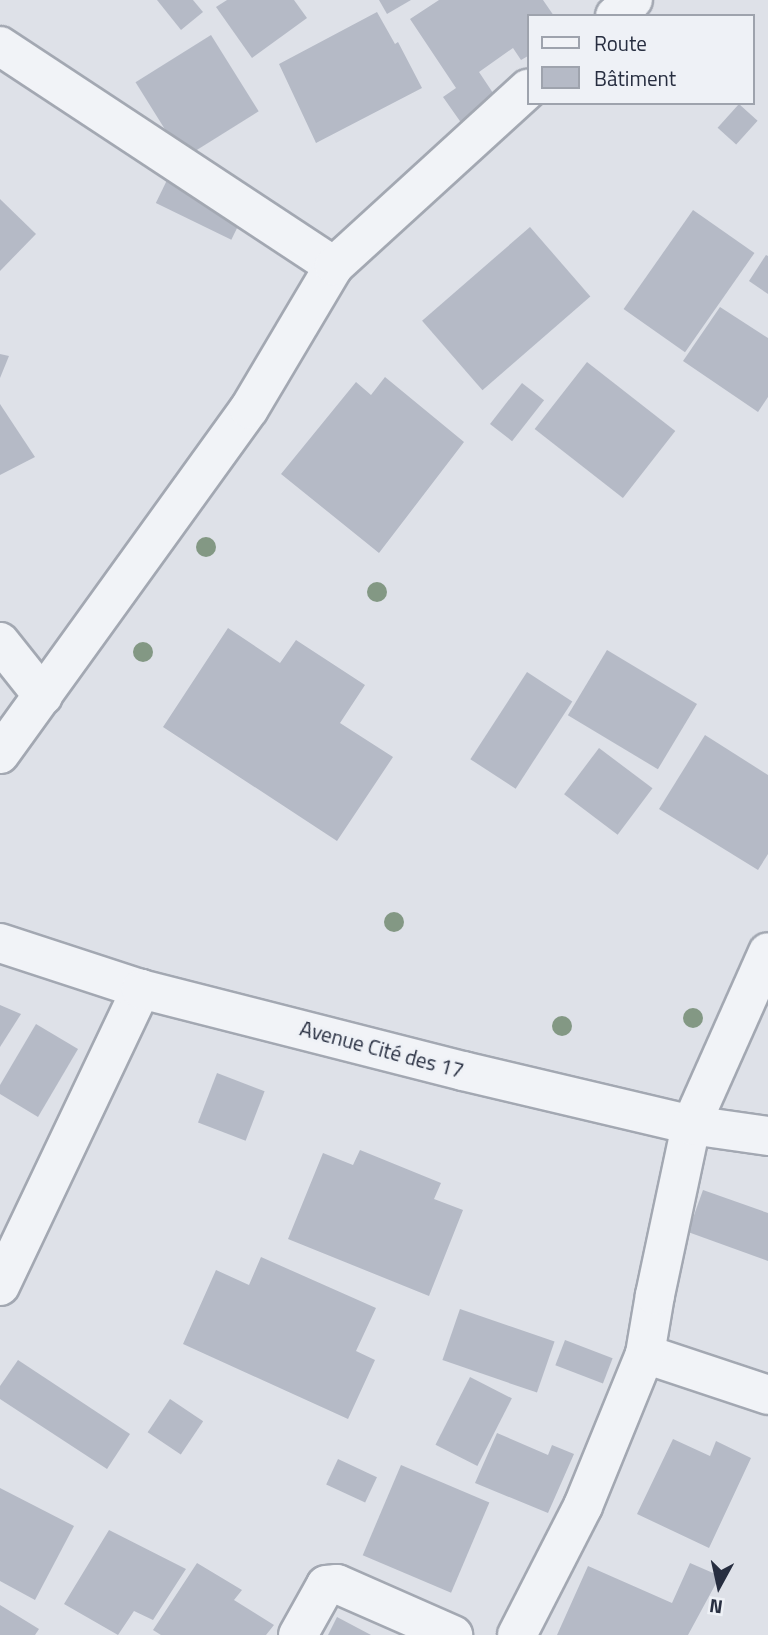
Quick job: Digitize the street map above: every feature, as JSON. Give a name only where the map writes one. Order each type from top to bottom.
[{"type":"street","points":[[617,14],[633,0]]},
{"type":"street","points":[[0,46],[334,266]]},
{"type":"street","points":[[0,754],[249,409],[334,266],[526,91]]},
{"type":"street","points":[[0,642],[43,696]]},
{"type":"street","name":"Avenue Cité des 17","points":[[0,943],[141,989],[691,1125],[768,1136]]},
{"type":"street","points":[[517,1635],[583,1506],[645,1354],[654,1295],[691,1125],[768,952]]},
{"type":"street","points":[[0,1286],[141,989]]},
{"type":"street","points":[[645,1354],[768,1395]]},
{"type":"street","points":[[298,1635],[326,1585],[337,1584],[453,1635]]},
{"type":"building","points":[[157,0],[193,0],[203,12],[181,30]]},
{"type":"building","points":[[227,0],[294,0],[307,18],[252,58],[216,7]]},
{"type":"building","points":[[379,0],[411,0],[387,14]]},
{"type":"building","points":[[439,0],[543,0],[553,14],[526,14],[526,57],[521,60],[513,48],[479,72],[497,99],[462,124],[443,97],[456,88],[410,19]]},
{"type":"building","points":[[377,12],[395,44],[398,42],[422,88],[316,143],[279,64]]},
{"type":"building","points":[[211,35],[259,111],[183,158],[136,82]]},
{"type":"building","points":[[740,105],[758,121],[736,145],[718,128]]},
{"type":"building","points":[[169,176],[244,213],[231,240],[156,203]]},
{"type":"building","points":[[0,199],[36,234],[0,271]]},
{"type":"building","points":[[693,210],[754,253],[685,352],[624,309]]},
{"type":"building","points":[[530,227],[590,296],[482,390],[422,321]]},
{"type":"building","points":[[766,255],[768,256],[768,294],[749,281]]},
{"type":"building","points":[[720,307],[768,338],[768,397],[758,412],[683,361]]},
{"type":"building","points":[[0,354],[9,356],[0,378]]},
{"type":"building","points":[[587,362],[675,431],[623,498],[535,429]]},
{"type":"building","points":[[385,377],[464,442],[379,553],[281,474],[356,382],[371,395]]},
{"type":"building","points":[[522,383],[544,400],[512,441],[490,424]]},
{"type":"building","points":[[0,404],[35,457],[0,475]]},
{"type":"building","points":[[228,628],[280,663],[296,640],[365,685],[340,723],[393,757],[337,841],[163,727]]},
{"type":"building","points":[[607,650],[697,704],[658,769],[568,715]]},
{"type":"building","points":[[527,672],[572,701],[516,789],[470,759]]},
{"type":"building","points":[[705,735],[768,775],[768,854],[758,870],[659,809]]},
{"type":"building","points":[[599,748],[653,788],[618,835],[564,794]]},
{"type":"building","points":[[0,1005],[21,1014],[0,1047]]},
{"type":"building","points":[[36,1024],[78,1049],[38,1117],[0,1094],[0,1085]]},
{"type":"building","points":[[217,1073],[265,1091],[246,1141],[198,1122]]},
{"type":"building","points":[[360,1150],[441,1183],[434,1199],[463,1210],[429,1296],[288,1239],[323,1153],[353,1165]]},
{"type":"building","points":[[703,1190],[768,1213],[768,1261],[688,1232]]},
{"type":"building","points":[[261,1257],[376,1308],[356,1351],[375,1360],[348,1419],[183,1344],[216,1270],[249,1285]]},
{"type":"building","points":[[460,1309],[555,1342],[537,1393],[442,1360]]},
{"type":"building","points":[[565,1340],[613,1358],[603,1383],[555,1365]]},
{"type":"building","points":[[18,1360],[130,1434],[107,1469],[0,1399],[0,1386]]},
{"type":"building","points":[[470,1377],[512,1398],[477,1466],[435,1445]]},
{"type":"building","points":[[170,1399],[203,1421],[181,1455],[148,1432]]},
{"type":"building","points":[[497,1433],[548,1455],[552,1445],[574,1454],[548,1513],[475,1483]]},
{"type":"building","points":[[673,1439],[710,1456],[716,1441],[751,1458],[709,1548],[637,1514]]},
{"type":"building","points":[[338,1459],[377,1477],[365,1503],[326,1484]]},
{"type":"building","points":[[401,1465],[489,1503],[451,1593],[363,1555]]},
{"type":"building","points":[[0,1488],[74,1526],[35,1600],[0,1581]]},
{"type":"building","points":[[109,1530],[186,1569],[153,1620],[134,1611],[118,1635],[64,1604]]},
{"type":"building","points":[[197,1563],[242,1590],[234,1600],[274,1625],[266,1635],[161,1635],[153,1630]]},
{"type":"building","points":[[690,1563],[720,1576],[688,1635],[557,1635],[588,1566],[672,1603]]},
{"type":"building","points":[[0,1605],[39,1629],[35,1635],[0,1635]]},
{"type":"building","points":[[337,1617],[371,1635],[328,1635]]}]
